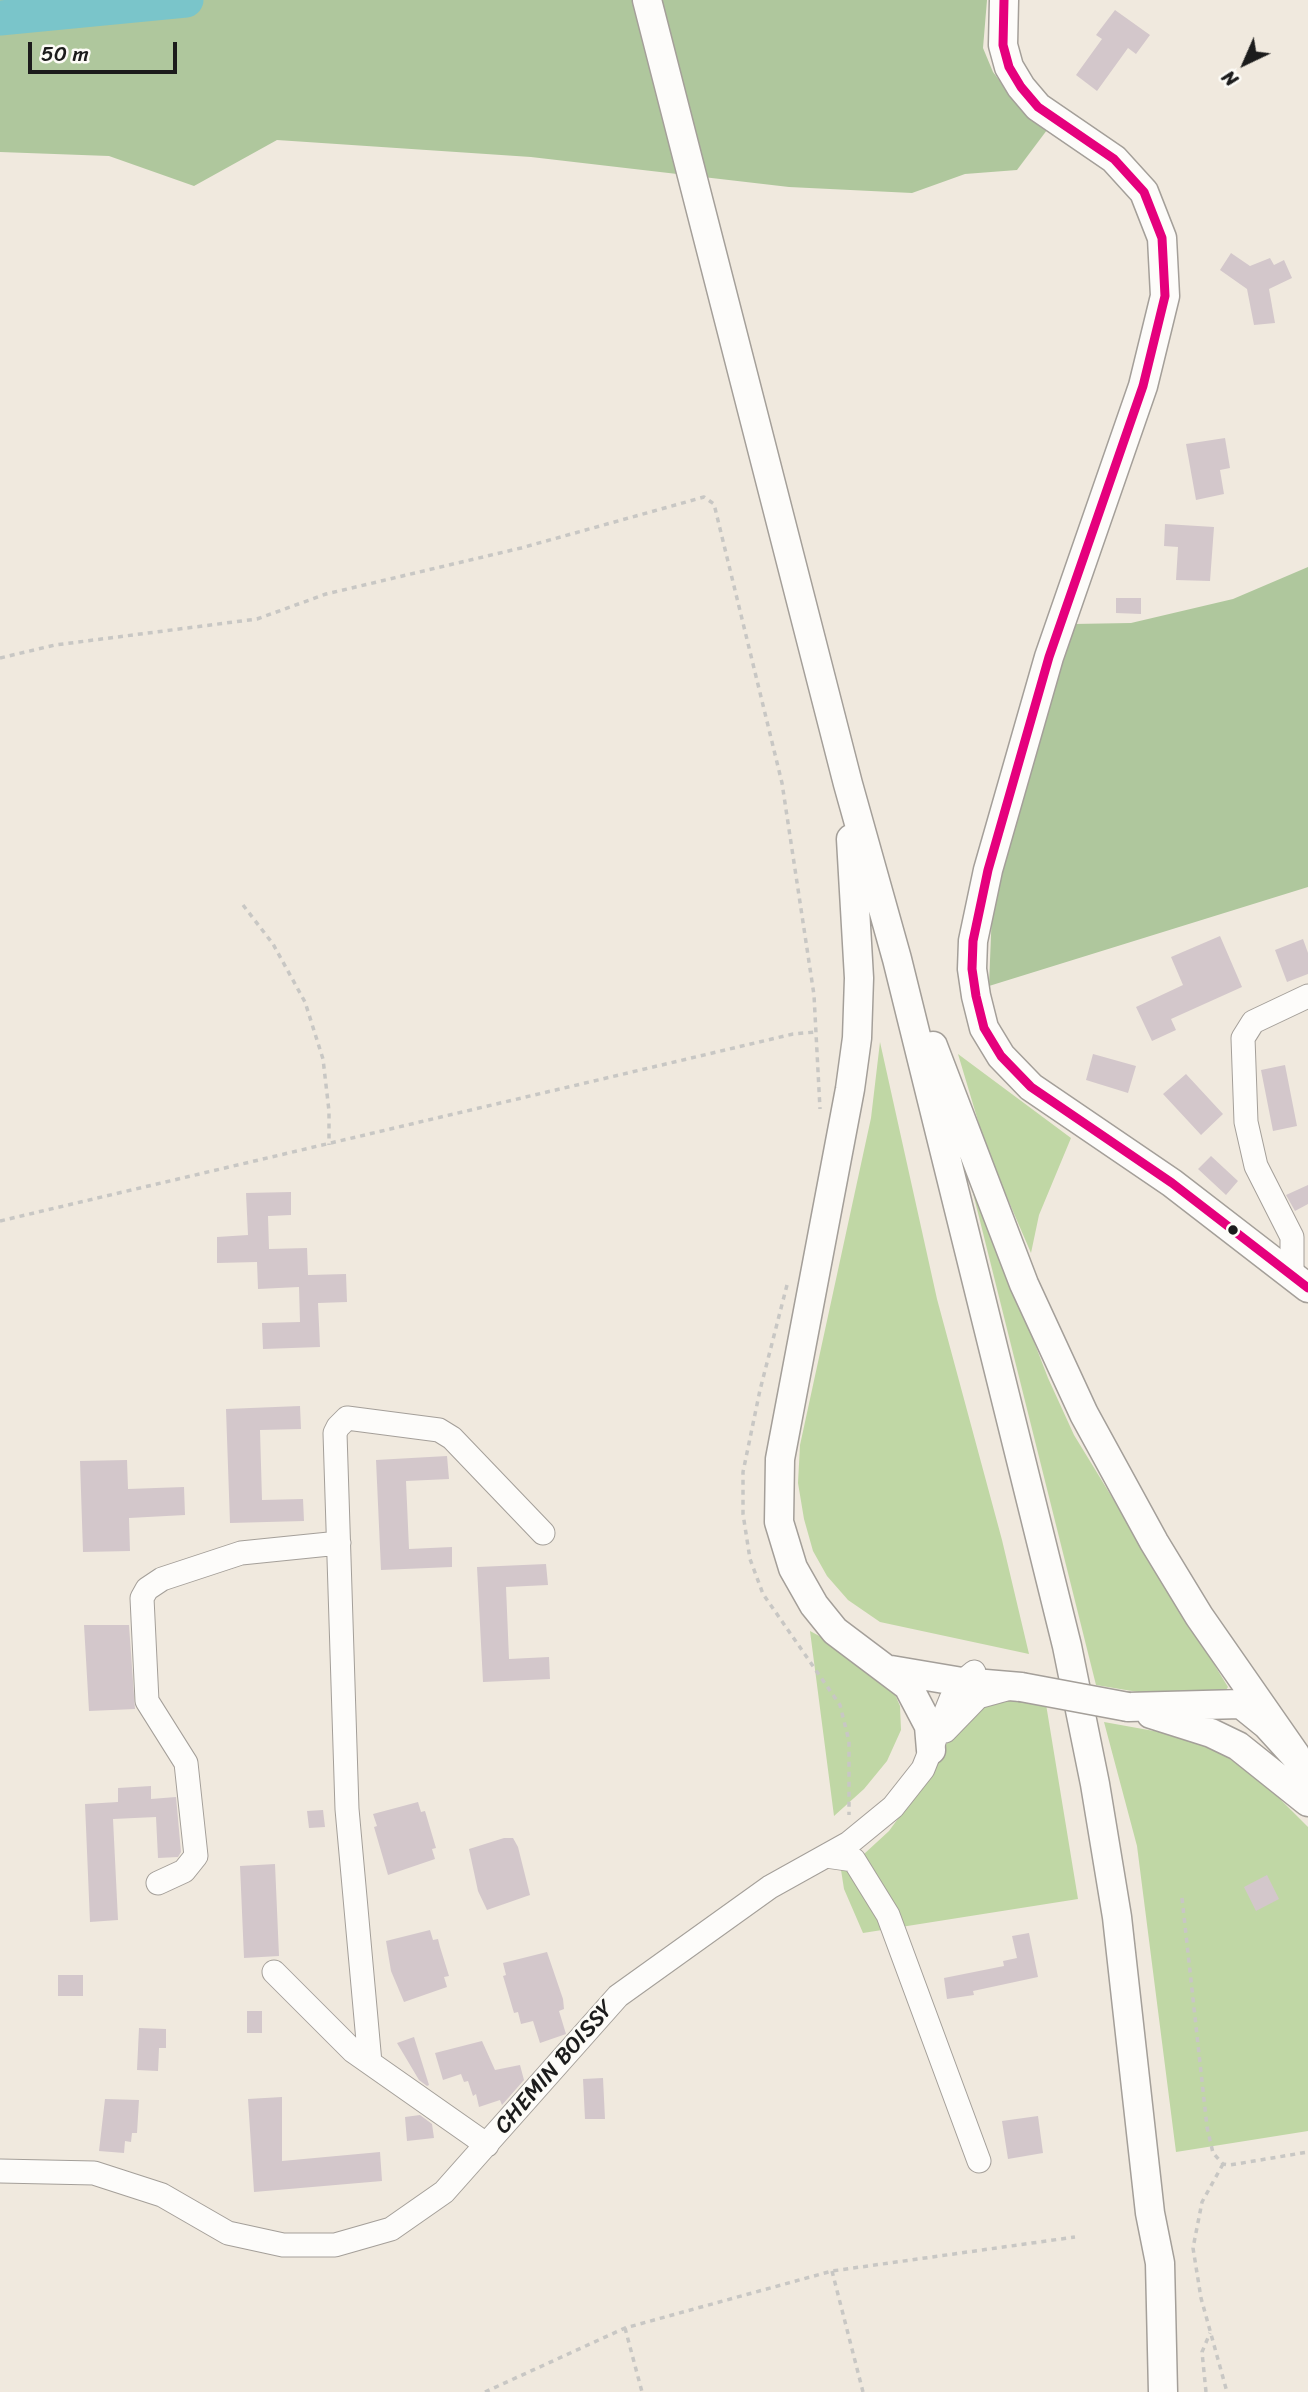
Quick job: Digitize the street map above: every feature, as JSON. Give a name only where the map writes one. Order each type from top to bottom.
[{"type":"main road","points":[[648,0],[848,784],[897,959],[1045,1554],[1095,1784],[1117,1917],[1150,2213],[1160,2263],[1163,2392]]},
{"type":"main road","points":[[1004,0],[1003,45],[1009,67],[1021,86],[1038,107],[1114,159],[1144,192],[1162,237],[1165,296],[1143,386],[1053,647],[988,870],[973,941],[972,969],[976,996],[984,1028],[1001,1056],[1031,1087],[1172,1184],[1300,1281]]},
{"type":"main road","points":[[848,784],[859,966],[857,1038],[777,1484],[779,1522],[793,1568],[814,1605],[835,1631],[859,1651],[891,1670],[908,1686],[929,1726],[931,1750]]},
{"type":"main road","points":[[897,959],[953,1096],[1024,1284],[1084,1414],[1154,1542],[1234,1667],[1302,1762]]},
{"type":"main road","points":[[1187,1726],[1226,1720],[1241,1704],[1241,1688],[1234,1667]]},
{"type":"main road","points":[[891,1670],[962,1682],[1021,1687],[1128,1707],[1237,1746],[1308,1802]]},
{"type":"main road","points":[[1128,1707],[1241,1704],[1302,1762]]},
{"type":"main road","points":[[1144,2392],[1142,2263],[1150,2213]]},
{"type":"street","points":[[1300,1281],[1292,1237],[1255,1166],[1246,1122],[1243,1038],[1253,1022],[1308,996]]},
{"type":"street","points":[[370,2063],[347,1809],[335,1433],[347,1418],[439,1430],[452,1438],[543,1533]]},
{"type":"street","points":[[158,1882],[184,1871],[196,1856],[186,1763],[147,1701],[142,1598],[147,1589],[162,1579],[241,1553],[339,1543]]},
{"type":"street","name":"CHEMIN BOISSY","points":[[0,2171],[94,2173],[162,2194],[228,2233],[283,2245],[335,2245],[391,2229],[444,2192],[618,1996],[770,1887],[849,1843],[893,1807],[923,1769],[951,1699],[962,1682]]},
{"type":"street","points":[[931,1750],[948,1726],[978,1697],[1021,1687]]},
{"type":"street","points":[[826,1856],[854,1860],[888,1915],[979,2161]]},
{"type":"street","points":[[274,1972],[353,2051],[487,2145]]},
{"type":"path","points":[[0,658],[55,645],[257,619],[326,594],[521,548],[704,497],[714,504],[782,783],[814,995],[815,1032],[793,1034],[0,1221]]},
{"type":"path","points":[[243,905],[273,944],[305,1002],[323,1059],[329,1145]]},
{"type":"path","points":[[1182,1898],[1207,2127],[1213,2153],[1223,2164]]},
{"type":"path","points":[[1223,2164],[1308,2152]]},
{"type":"path","points":[[1223,2164],[1202,2203],[1193,2248],[1227,2392]]},
{"type":"path","points":[[485,2392],[625,2328],[832,2271],[1075,2237]]},
{"type":"path","points":[[832,2271],[863,2392]]},
{"type":"path","points":[[625,2328],[642,2392]]},
{"type":"path","points":[[1206,2392],[1202,2352],[1211,2332]]},
{"type":"green space","points":[[0,0],[987,0],[983,48],[993,72],[1009,93],[1047,130],[1017,170],[965,174],[912,193],[789,187],[531,157],[277,140],[194,186],[109,156],[0,152]]},
{"type":"green space","points":[[1308,567],[1308,887],[989,986],[992,910],[1011,833],[1073,624],[1131,623],[1233,599]]},
{"type":"green space","points":[[880,1042],[937,1299],[1002,1540],[1029,1654],[880,1622],[848,1600],[827,1576],[813,1551],[804,1519],[798,1483],[800,1445],[871,1118]]},
{"type":"green space","points":[[958,1054],[1071,1138],[1039,1215],[1031,1253],[987,1151]]},
{"type":"green space","points":[[966,1165],[1048,1378],[1074,1435],[1228,1687],[1224,1693],[1138,1692],[1096,1685]]},
{"type":"green space","points":[[810,1631],[853,1654],[894,1692],[900,1706],[901,1730],[887,1761],[864,1789],[834,1816]]},
{"type":"green space","points":[[1044,1692],[1078,1899],[863,1933],[844,1889],[839,1857],[864,1854],[889,1831],[921,1787],[969,1706]]},
{"type":"green space","points":[[1104,1722],[1165,1733],[1217,1750],[1264,1783],[1308,1827],[1308,2131],[1176,2152],[1137,1846]]},
{"type":"building","points":[[1115,10],[1150,35],[1136,54],[1128,48],[1097,91],[1076,75],[1102,39],[1096,35]]},
{"type":"building","points":[[1231,253],[1250,266],[1270,258],[1274,265],[1284,260],[1292,278],[1269,289],[1275,323],[1254,325],[1247,289],[1220,270]]},
{"type":"building","points":[[1225,438],[1230,468],[1220,470],[1224,494],[1196,500],[1186,444]]},
{"type":"building","points":[[1165,524],[1214,527],[1210,581],[1176,580],[1178,547],[1164,546]]},
{"type":"building","points":[[1116,598],[1141,598],[1141,614],[1116,613]]},
{"type":"building","points":[[1220,936],[1242,987],[1171,1019],[1176,1030],[1152,1041],[1136,1007],[1183,985],[1171,957]]},
{"type":"building","points":[[1303,939],[1308,953],[1308,974],[1287,982],[1275,950]]},
{"type":"building","points":[[1093,1054],[1136,1066],[1128,1093],[1086,1080]]},
{"type":"building","points":[[1285,1065],[1297,1126],[1273,1131],[1261,1070]]},
{"type":"building","points":[[1186,1074],[1223,1114],[1201,1135],[1163,1094]]},
{"type":"building","points":[[1211,1156],[1238,1181],[1226,1195],[1198,1169]]},
{"type":"building","points":[[1308,1185],[1308,1204],[1295,1211],[1286,1195]]},
{"type":"building","points":[[291,1192],[291,1215],[268,1216],[269,1249],[307,1248],[308,1275],[346,1274],[347,1302],[318,1303],[320,1347],[263,1349],[262,1323],[300,1322],[299,1287],[258,1289],[257,1262],[217,1263],[217,1237],[248,1235],[246,1193]]},
{"type":"building","points":[[300,1406],[301,1429],[260,1430],[262,1500],[303,1499],[304,1521],[230,1523],[226,1409]]},
{"type":"building","points":[[447,1456],[449,1479],[406,1481],[409,1549],[452,1547],[452,1567],[381,1570],[376,1460]]},
{"type":"building","points":[[127,1460],[128,1489],[184,1487],[185,1515],[129,1518],[130,1551],[83,1552],[80,1461]]},
{"type":"building","points":[[546,1564],[548,1585],[506,1587],[509,1659],[549,1657],[550,1679],[483,1682],[477,1567]]},
{"type":"building","points":[[84,1625],[129,1625],[135,1709],[89,1711]]},
{"type":"building","points":[[151,1786],[151,1799],[176,1797],[181,1852],[178,1857],[158,1858],[156,1817],[113,1819],[118,1920],[90,1922],[85,1804],[118,1802],[118,1788]]},
{"type":"building","points":[[418,1802],[421,1812],[425,1811],[436,1848],[432,1849],[435,1859],[388,1875],[374,1827],[377,1826],[373,1814]]},
{"type":"building","points":[[323,1810],[325,1827],[309,1828],[307,1811]]},
{"type":"building","points":[[504,1838],[513,1838],[518,1847],[530,1895],[487,1910],[478,1891],[469,1849]]},
{"type":"building","points":[[275,1864],[279,1956],[244,1958],[240,1866]]},
{"type":"building","points":[[1267,1875],[1279,1899],[1256,1911],[1244,1887]]},
{"type":"building","points":[[430,1930],[433,1940],[438,1939],[449,1976],[444,1977],[447,1987],[404,2002],[391,1971],[386,1941]]},
{"type":"building","points":[[1029,1933],[1038,1977],[973,1991],[974,1995],[947,1999],[944,1978],[1004,1966],[1003,1961],[1017,1958],[1012,1936]]},
{"type":"building","points":[[547,1952],[563,1999],[564,2009],[559,2011],[566,2034],[540,2043],[533,2021],[521,2024],[518,2012],[514,2013],[503,1976],[506,1975],[503,1963]]},
{"type":"building","points":[[58,1975],[83,1975],[83,1996],[58,1996]]},
{"type":"building","points":[[247,2011],[262,2011],[262,2033],[247,2033]]},
{"type":"building","points":[[139,2028],[166,2029],[166,2048],[159,2048],[158,2071],[137,2070]]},
{"type":"building","points":[[414,2037],[429,2085],[427,2086],[419,2080],[397,2043]]},
{"type":"building","points":[[482,2041],[495,2070],[520,2065],[524,2080],[502,2105],[500,2100],[479,2107],[476,2094],[473,2096],[468,2081],[464,2082],[461,2074],[443,2080],[435,2053]]},
{"type":"building","points":[[603,2078],[605,2119],[585,2119],[583,2079]]},
{"type":"building","points":[[282,2097],[282,2161],[380,2152],[382,2181],[254,2192],[248,2099]]},
{"type":"building","points":[[105,2099],[139,2100],[137,2133],[132,2133],[131,2142],[125,2141],[124,2153],[99,2151]]},
{"type":"building","points":[[420,2115],[432,2124],[434,2138],[407,2141],[405,2117]]},
{"type":"building","points":[[1038,2116],[1043,2153],[1008,2159],[1002,2121]]},
{"type":"waterway","points":[[0,18],[186,0]]},
{"type":"transit line","points":[[1004,0],[1003,45],[1009,67],[1021,87],[1038,107],[1114,159],[1144,192],[1162,238],[1165,296],[1143,386],[1049,657],[988,870],[973,941],[972,969],[976,996],[984,1028],[1001,1056],[1031,1087],[1172,1183],[1308,1288]]}]
